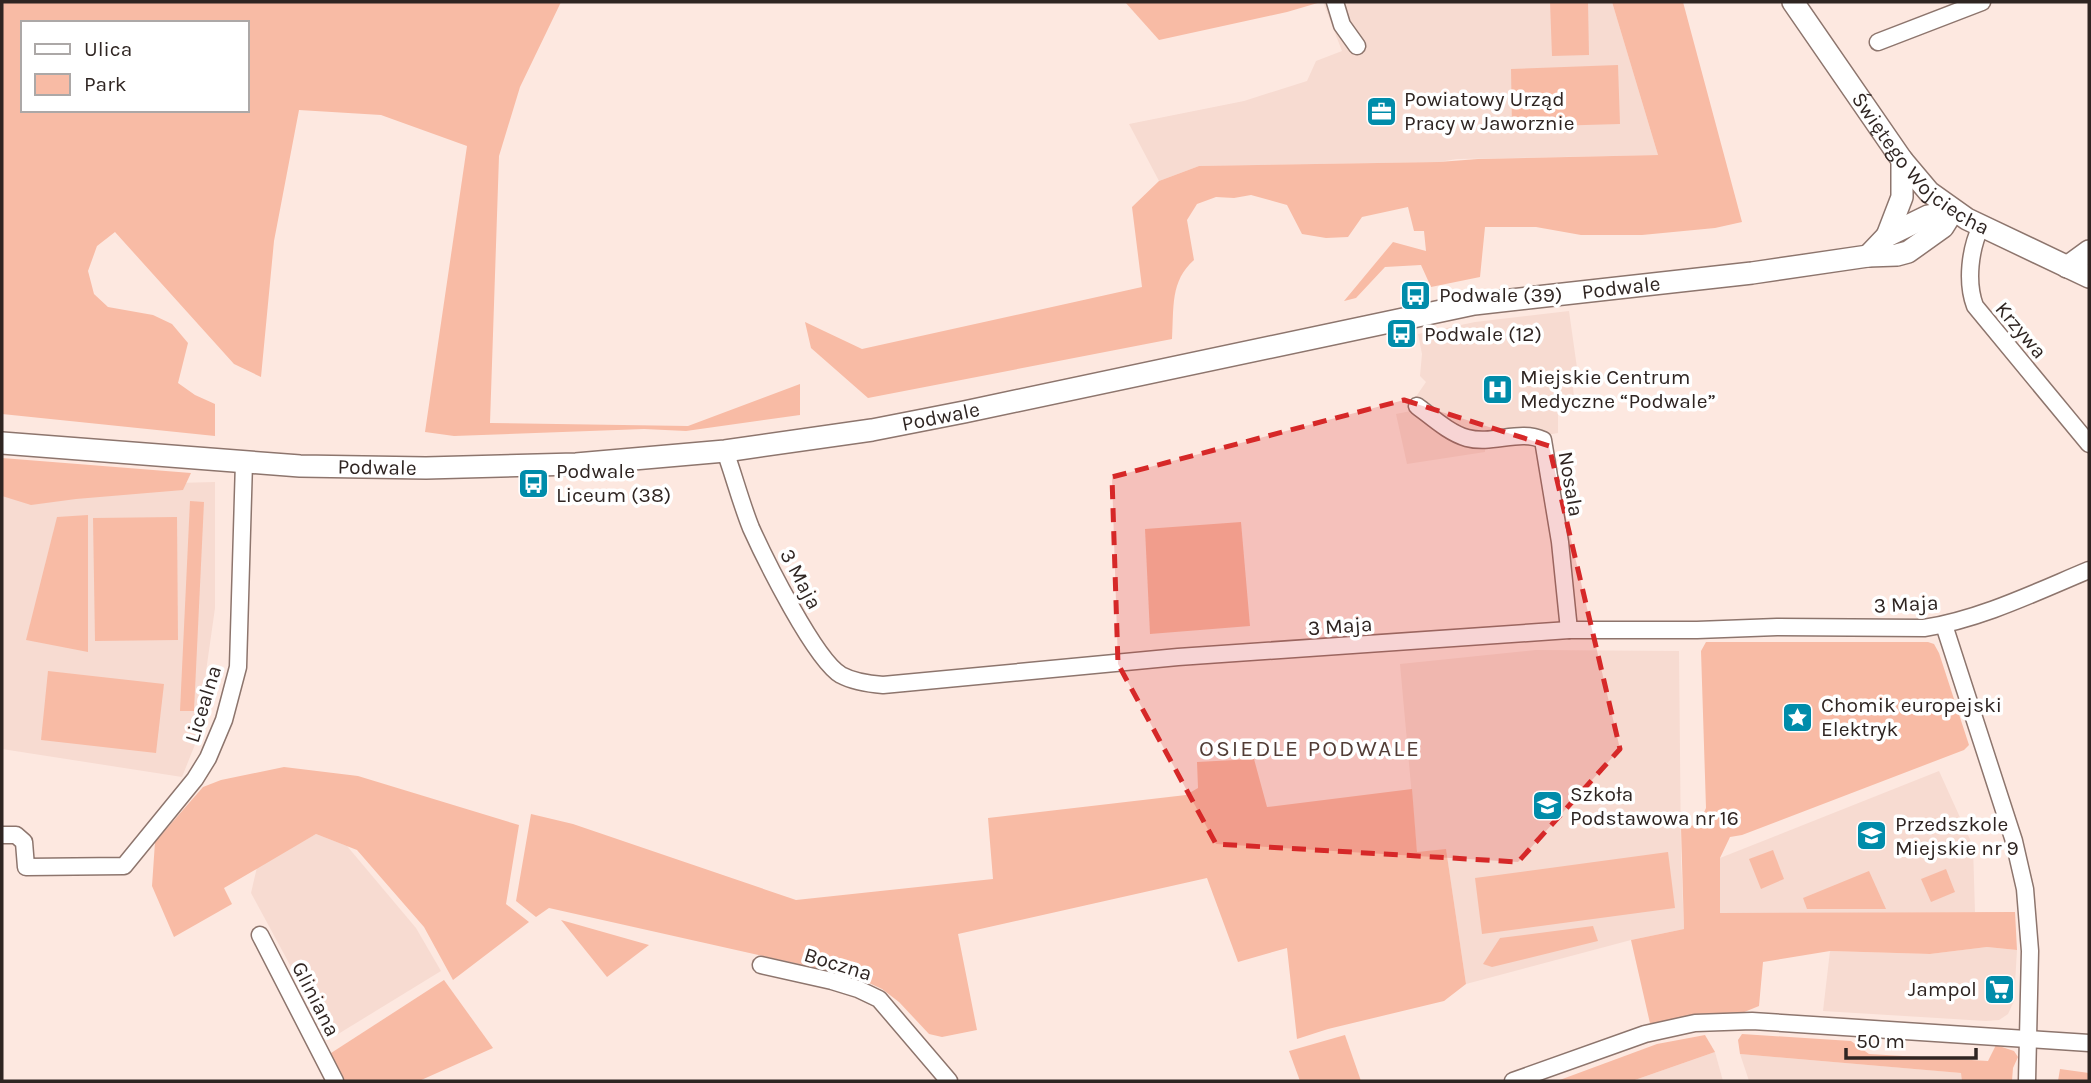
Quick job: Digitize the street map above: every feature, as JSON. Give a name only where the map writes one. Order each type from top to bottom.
[{"type":"street","points":[[1335,2],[1342,25],[1357,46]]},
{"type":"street","name":"Świętego Wojciecha","points":[[1793,2],[1920,183],[1953,211],[2089,277]]},
{"type":"street","points":[[1878,42],[1982,2]]},
{"type":"street","points":[[1887,236],[1902,197],[1902,160]]},
{"type":"street","points":[[1868,256],[1887,236],[1928,216],[1953,211]]},
{"type":"street","name":"Podwale","points":[[2,443],[244,462],[354,467],[485,468],[627,461],[725,451],[872,430],[1474,304],[1752,273],[1909,252],[1943,227],[1953,211]]},
{"type":"street","name":"Krzywa","points":[[1980,226],[1974,239],[1970,284],[1975,306],[2089,444]]},
{"type":"street","points":[[2067,267],[2089,251]]},
{"type":"street","name":"Nosala","points":[[1417,406],[1457,434],[1469,439],[1531,435],[1542,440],[1560,542],[1569,630]]},
{"type":"street","name":"3 Maja","points":[[725,451],[751,528],[806,634],[832,668],[842,675],[869,684],[883,685],[1178,657],[1569,630],[1916,628],[1944,625],[2089,570]]},
{"type":"street","name":"Licealna","points":[[2,835],[16,835],[24,842],[26,867],[124,866],[195,779],[225,720],[238,667],[244,462]]},
{"type":"street","points":[[1944,625],[2011,830],[2025,889],[2030,951],[2026,1081]]},
{"type":"street","name":"Gliniana","points":[[260,935],[335,1081]]},
{"type":"street","name":"Boczna","points":[[761,965],[832,981],[879,999],[949,1081]]},
{"type":"street","points":[[1513,1081],[1645,1034],[1707,1021],[1752,1021],[2089,1042]]},
{"type":"highlighted area","points":[[1404,400],[1549,446],[1620,749],[1518,862],[1216,844],[1118,664],[1112,477]]},
{"type":"shaded area","points":[[1323,2],[1612,2],[1658,155],[1199,166],[1159,181],[1129,124],[1244,101],[1307,81],[1316,61],[1342,51]]},
{"type":"shaded area","name":"Miejskie Centrum Medyczne “Podwale”","points":[[1569,311],[1578,375],[1572,376],[1574,398],[1558,400],[1558,433],[1485,446],[1485,452],[1407,464],[1396,414],[1411,411],[1413,401],[1426,382],[1420,376],[1422,354],[1418,334],[1475,322]]},
{"type":"shaded area","points":[[2,476],[59,486],[215,482],[215,608],[196,742],[182,777],[2,749]]},
{"type":"shaded area","name":"Szkoła Podstawowa nr 16","points":[[1536,650],[1679,651],[1684,929],[1631,940],[1466,984],[1446,850],[1417,852],[1400,664]]},
{"type":"shaded area","name":"Przedszkole Miejskie nr 9","points":[[1939,771],[1973,846],[1975,912],[1720,914],[1720,858]]},
{"type":"shaded area","points":[[316,834],[347,846],[416,928],[441,971],[330,1039],[251,893],[257,867]]},
{"type":"shaded area","points":[[1987,947],[2017,950],[2014,1001],[2008,1014],[1999,1020],[1823,1011],[1830,951],[1930,954]]},
{"type":"shaded area","points":[[1715,1052],[1723,1081],[1632,1081]]},
{"type":"shaded area","points":[[1740,1054],[1962,1073],[1962,1081],[1749,1081]]},
{"type":"green space","points":[[2,2],[561,2],[520,87],[499,156],[490,423],[688,426],[800,384],[800,415],[686,431],[644,429],[454,436],[425,432],[467,146],[381,115],[299,110],[274,241],[261,377],[234,364],[115,232],[97,246],[88,271],[94,294],[108,307],[153,315],[172,324],[188,343],[178,383],[215,404],[215,436],[2,414]]},
{"type":"green space","points":[[1125,2],[1321,2],[1159,40]]},
{"type":"green space","points":[[1550,2],[1588,2],[1589,55],[1552,56]]},
{"type":"green space","points":[[1612,2],[1683,2],[1742,222],[1715,228],[1642,235],[1581,235],[1536,227],[1485,227],[1480,277],[1431,287],[1421,265],[1385,267],[1356,298],[1344,301],[1393,242],[1426,251],[1424,231],[1414,231],[1408,207],[1362,217],[1348,237],[1326,238],[1302,234],[1287,205],[1251,195],[1216,197],[1197,204],[1187,220],[1194,260],[1186,268],[1177,286],[1172,339],[868,398],[811,348],[805,322],[862,349],[1142,287],[1132,207],[1159,181],[1199,166],[1658,155]]},
{"type":"green space","points":[[1618,65],[1620,124],[1512,127],[1511,69]]},
{"type":"green space","points":[[2,458],[191,473],[183,490],[31,505],[2,496]]},
{"type":"green space","points":[[190,501],[204,502],[194,711],[180,711]]},
{"type":"green space","points":[[88,515],[88,652],[26,640],[57,517]]},
{"type":"green space","points":[[177,517],[178,640],[95,641],[93,518]]},
{"type":"green space","points":[[1241,522],[1250,626],[1150,634],[1145,529]]},
{"type":"green space","points":[[1706,642],[1934,644],[1969,745],[1964,750],[1742,835],[1730,837],[1720,858],[1720,913],[2015,912],[2017,950],[1987,947],[1930,954],[1830,951],[1763,962],[1759,1006],[1737,1015],[1652,1032],[1631,940],[1684,929],[1681,828],[1699,824],[1706,808],[1701,651]]},
{"type":"green space","points":[[48,671],[164,684],[156,753],[41,740]]},
{"type":"green space","points":[[1254,759],[1267,807],[1412,789],[1417,852],[1446,849],[1466,984],[1444,1001],[1297,1039],[1287,948],[1238,962],[1207,878],[958,934],[977,1030],[942,1037],[929,1034],[899,1002],[882,989],[856,977],[549,908],[536,917],[516,901],[531,814],[573,824],[796,900],[993,879],[988,818],[1186,795],[1198,788],[1197,762]]},
{"type":"green space","points":[[284,767],[358,776],[519,825],[506,904],[529,922],[453,980],[424,927],[357,850],[316,834],[224,888],[232,904],[174,937],[152,886],[155,842],[203,787],[221,780]]},
{"type":"green space","points":[[1773,850],[1784,879],[1761,889],[1749,859]]},
{"type":"green space","points":[[1668,852],[1675,908],[1482,934],[1475,878]]},
{"type":"green space","points":[[1946,869],[1955,892],[1931,902],[1921,879]]},
{"type":"green space","points":[[1869,871],[1886,909],[1807,909],[1803,898]]},
{"type":"green space","points":[[561,920],[649,945],[607,977]]},
{"type":"green space","points":[[1593,926],[1598,941],[1492,967],[1483,964],[1500,938]]},
{"type":"green space","points":[[444,980],[493,1048],[419,1081],[342,1081],[328,1055]]},
{"type":"green space","points":[[1742,1034],[1851,1041],[1869,1054],[1988,1061],[1996,1045],[2014,1051],[2018,1057],[2013,1068],[2012,1081],[1962,1081],[1961,1073],[1740,1054],[1738,1040]]},
{"type":"green space","points":[[1345,1035],[1361,1081],[1300,1081],[1289,1051]]},
{"type":"green space","points":[[1705,1035],[1715,1052],[1632,1081],[1557,1081],[1657,1044]]},
{"type":"green space","points":[[2060,1069],[2089,1073],[2089,1081],[2058,1081]]},
{"type":"place","name":"Powiatowy Urząd Pracy w Jaworznie","points":[[1381,111]]},
{"type":"place","name":"Podwale (39)","points":[[1416,295]]},
{"type":"place","name":"Podwale (12)","points":[[1401,334]]},
{"type":"place","name":"Miejskie Centrum Medyczne “Podwale”","points":[[1497,389]]},
{"type":"place","name":"Podwale Liceum (38)","points":[[533,483]]},
{"type":"place","name":"Chomik europejski Elektryk","points":[[1798,717]]},
{"type":"place","name":"Szkoła Podstawowa nr 16","points":[[1547,806]]},
{"type":"place","name":"Przedszkole Miejskie nr 9","points":[[1872,836]]},
{"type":"place","name":"Jampol","points":[[2000,989]]},
{"type":"district","name":"OSIEDLE PODWALE","points":[[1310,748]]}]
